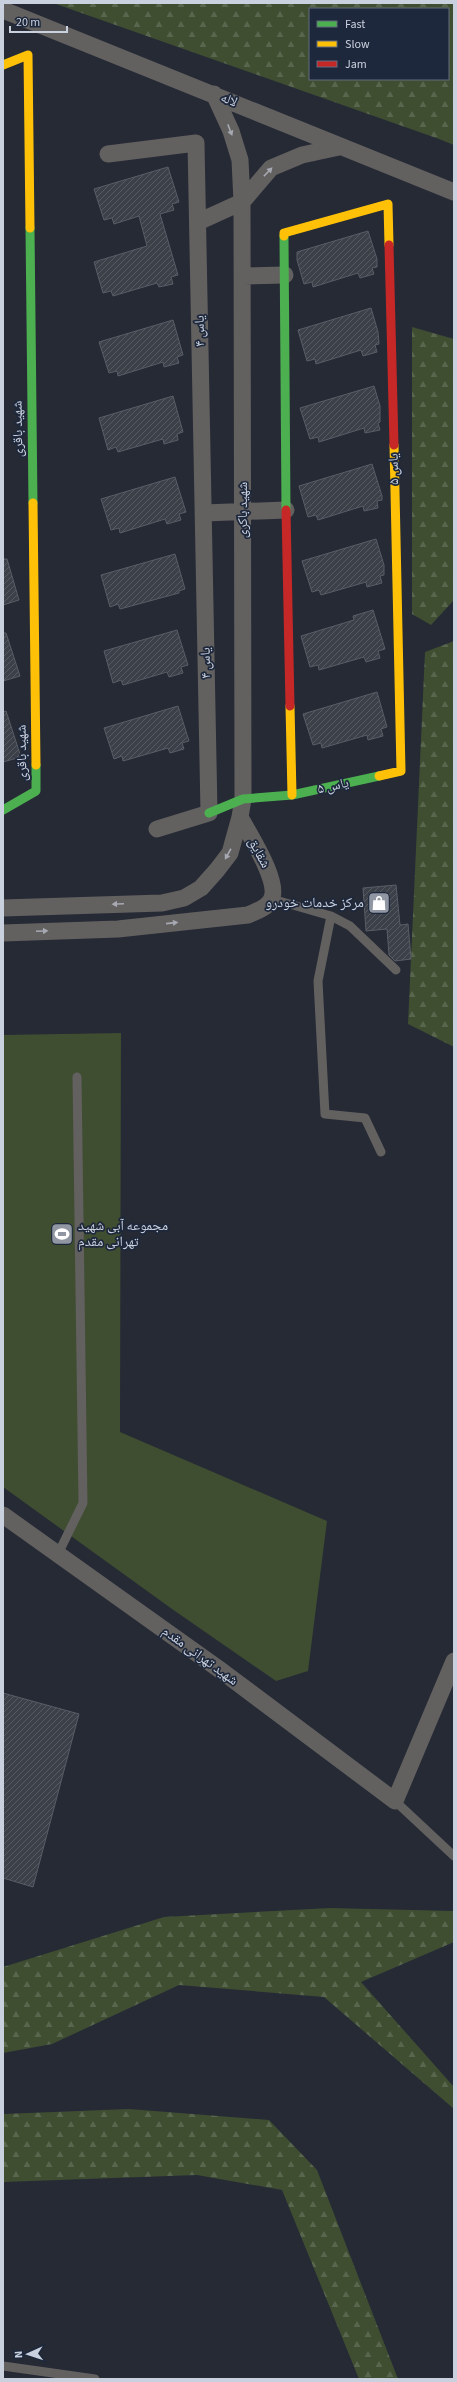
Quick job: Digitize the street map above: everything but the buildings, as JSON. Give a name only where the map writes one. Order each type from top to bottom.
[{"type":"street","name":"لاله","points":[[3,10],[214,94],[339,147],[454,192]]},
{"type":"street","name":"شهید باقری","points":[[3,65],[28,56],[36,791],[3,810]]},
{"type":"street","name":"شهید باکری","points":[[214,94],[231,131],[240,160],[242,202],[244,511],[243,799],[240,817]]},
{"type":"street","name":"یاس ۴","points":[[108,154],[196,143],[209,813]]},
{"type":"street","points":[[198,222],[242,202],[271,168],[302,155],[339,147]]},
{"type":"street","name":"یاس ۵","points":[[243,799],[292,795],[401,771],[388,204],[284,233],[286,510],[292,795]]},
{"type":"street","points":[[243,276],[285,275]]},
{"type":"street","points":[[204,513],[286,510]]},
{"type":"street","points":[[157,829],[209,813],[243,799]]},
{"type":"street","name":"شقایق","points":[[240,817],[271,875],[273,889],[272,899]]},
{"type":"street","name":"شقایق","points":[[3,908],[162,902],[184,898],[201,888],[230,853],[240,817]]},
{"type":"street","points":[[3,933],[118,929],[248,915],[262,909],[272,899]]},
{"type":"street","name":"شهید تهرانی مقدم","points":[[3,1515],[223,1672],[395,1801]]},
{"type":"street","points":[[395,1801],[454,1661]]},
{"type":"lane","points":[[272,899],[331,916],[350,926],[396,970]]},
{"type":"lane","points":[[331,916],[318,981],[325,1114],[365,1118],[381,1152]]},
{"type":"lane","points":[[58,1554],[83,1503],[77,1077]]},
{"type":"lane","points":[[395,1801],[454,1856]]},
{"type":"lane","points":[[3,2366],[95,2379]]},
{"type":"green space","points":[[53,3],[454,3],[454,145],[439,139]]},
{"type":"green space","points":[[412,327],[454,339],[454,600],[431,625],[412,614]]},
{"type":"green space","points":[[454,641],[454,1047],[408,1024],[425,652]]},
{"type":"green space","name":"مجموعه آبی شهید تهرانی مقدم","points":[[121,1033],[120,1432],[327,1521],[308,1671],[276,1681],[172,1609],[3,1487],[3,1035]]},
{"type":"green space","points":[[330,1908],[454,1911],[454,1942],[361,1982],[454,2087],[454,2109],[324,1997],[179,1985],[52,2044],[3,2053],[3,1967],[164,1917]]},
{"type":"green space","points":[[129,2109],[269,2120],[317,2170],[398,2379],[359,2379],[282,2190],[197,2175],[3,2182],[3,2114]]},
{"type":"traffic: fast","points":[[30,228],[33,503]]},
{"type":"traffic: fast","points":[[284,236],[286,510]]},
{"type":"traffic: fast","points":[[3,810],[36,791],[36,765]]},
{"type":"traffic: fast","points":[[209,813],[243,799],[292,795],[379,776]]},
{"type":"traffic: slow","points":[[3,65],[28,55],[30,228]]},
{"type":"traffic: slow","points":[[284,236],[284,233],[388,204],[389,245]]},
{"type":"traffic: slow","points":[[379,776],[401,771],[394,445]]},
{"type":"traffic: slow","points":[[33,503],[36,765]]},
{"type":"traffic: slow","points":[[290,706],[292,795]]},
{"type":"traffic: jam","points":[[389,245],[394,445]]},
{"type":"traffic: jam","points":[[286,510],[290,706]]},
{"type":"place","name":"مرکز خدمات خودرو","points":[[379,903]]},
{"type":"place","name":"مجموعه آبی شهید تهرانی مقدم","points":[[62,1234]]}]
